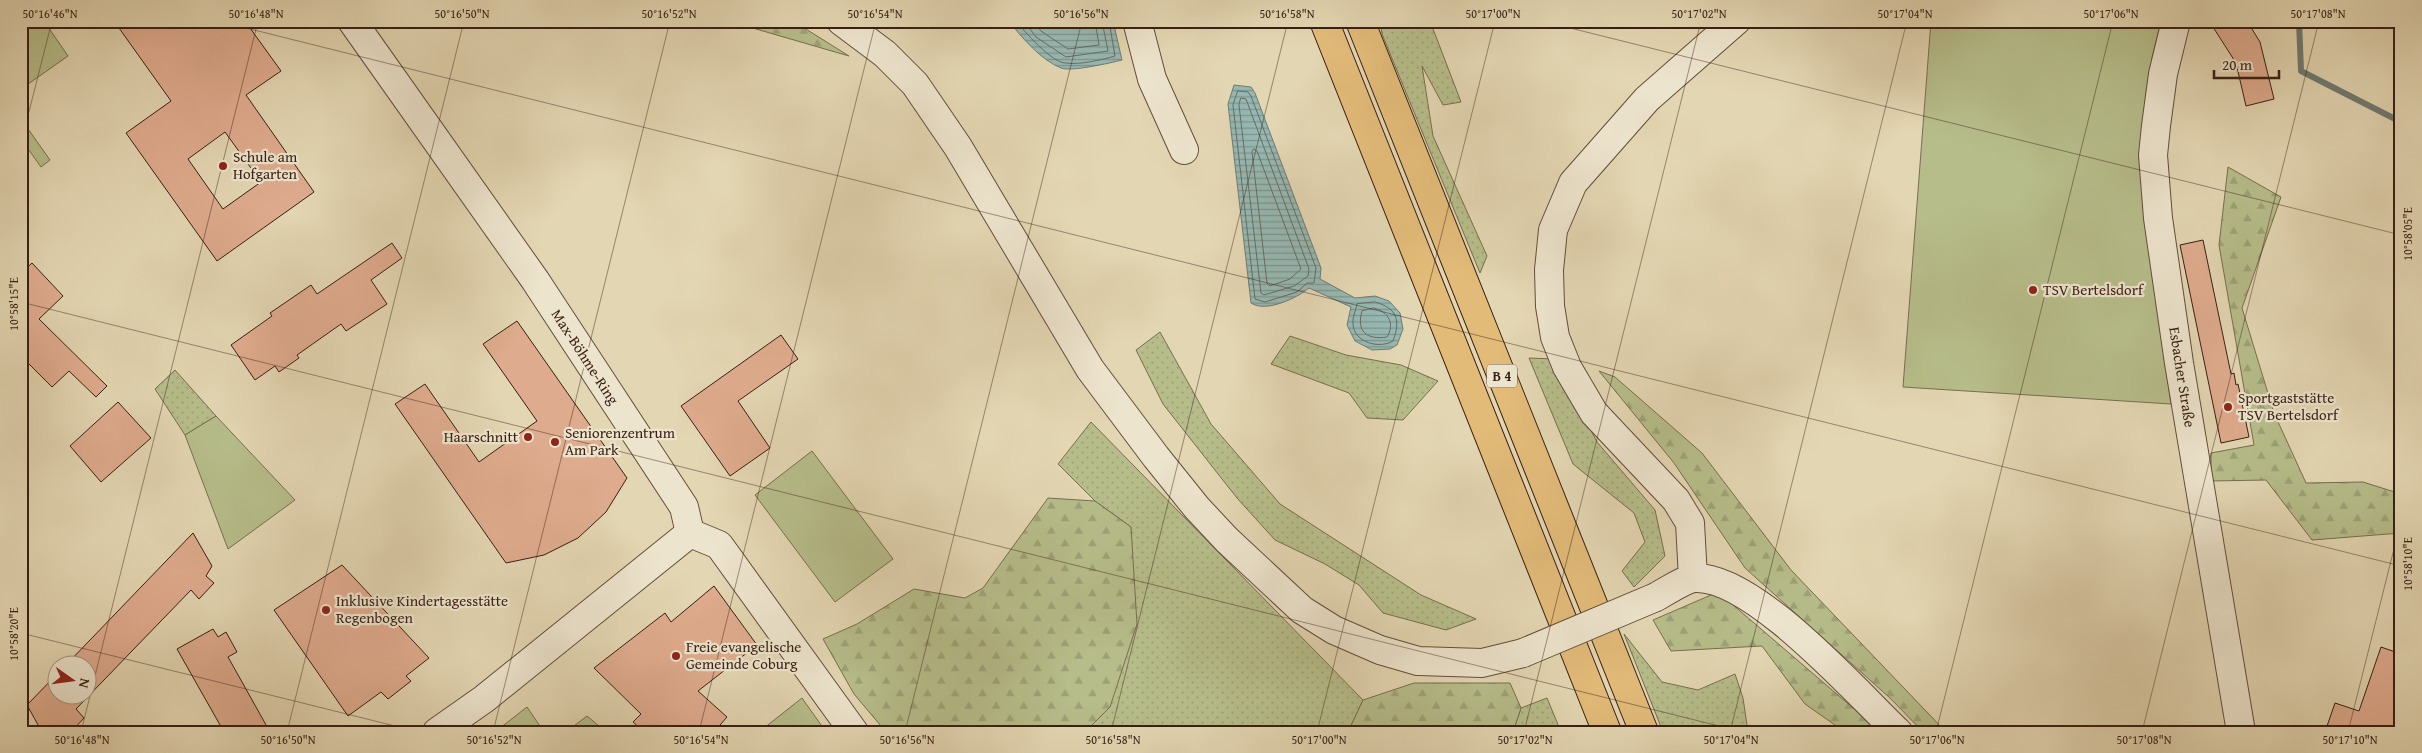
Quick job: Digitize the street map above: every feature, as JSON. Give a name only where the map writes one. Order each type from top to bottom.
[{"type":"highway","name":"B 4","points":[[1324,21],[1607,732]]},
{"type":"highway","name":"B 4","points":[[1360,21],[1644,732]]},
{"type":"street","name":"Max-Böhme-Ring","points":[[352,21],[535,280],[684,507],[690,533]]},
{"type":"street","points":[[841,21],[885,54],[915,84],[958,147],[1090,369],[1197,508],[1234,547],[1302,610],[1334,630],[1380,650],[1418,661],[1482,663],[1523,653],[1656,597],[1693,578],[1719,582],[1738,590],[1780,618],[1898,732]]},
{"type":"street","points":[[1137,21],[1152,79],[1184,150]]},
{"type":"street","points":[[1693,578],[1690,523],[1676,500],[1594,413],[1567,368],[1555,337],[1550,306],[1549,270],[1554,230],[1573,183],[1647,99],[1736,21]]},
{"type":"street","name":"Esbacher Straße","points":[[2176,21],[2163,74],[2153,154],[2158,218],[2179,363],[2242,732]]},
{"type":"street","points":[[437,732],[484,699],[690,533],[718,546],[814,674],[852,729]]},
{"type":"green space","points":[[21,21],[44,21],[68,56],[21,89]]},
{"type":"green space","points":[[793,21],[849,56],[732,22]]},
{"type":"green space","points":[[1380,21],[1430,21],[1461,102],[1443,105],[1422,66],[1433,136],[1487,256],[1480,273],[1382,34]]},
{"type":"green space","name":"TSV Bertelsdorf","points":[[1931,21],[2161,21],[2152,58],[2142,192],[2171,404],[1903,387]]},
{"type":"green space","points":[[21,119],[50,160],[41,167],[21,139]]},
{"type":"green space","points":[[2228,167],[2281,197],[2242,308],[2274,413],[2306,483],[2363,482],[2401,494],[2401,533],[2312,540],[2266,480],[2211,481],[2211,453],[2254,445],[2219,245]]},
{"type":"green space","points":[[1160,332],[1211,424],[1280,504],[1421,595],[1476,619],[1446,630],[1383,613],[1359,585],[1325,564],[1275,540],[1237,498],[1163,404],[1136,350]]},
{"type":"green space","points":[[1290,336],[1346,355],[1401,365],[1438,381],[1403,420],[1367,418],[1349,393],[1271,364]]},
{"type":"green space","points":[[1529,358],[1555,359],[1597,442],[1655,510],[1665,556],[1634,587],[1622,571],[1645,542],[1634,513],[1573,464]]},
{"type":"green space","points":[[175,370],[216,416],[185,435],[155,389]]},
{"type":"green space","points":[[1599,371],[1615,377],[1702,453],[1791,570],[1946,732],[1923,732],[1891,699],[1745,568],[1674,463]]},
{"type":"green space","points":[[216,416],[295,500],[228,549],[185,435]]},
{"type":"green space","points":[[1091,422],[1363,700],[1348,732],[1085,732],[1110,707],[1131,527],[1095,501],[1058,464]]},
{"type":"green space","points":[[812,451],[893,559],[835,602],[755,495]]},
{"type":"green space","points":[[1048,498],[1095,501],[1131,527],[1137,624],[1110,707],[1085,732],[886,732],[854,694],[823,639],[857,624],[914,589],[965,598],[983,588]]},
{"type":"green space","points":[[1718,592],[1881,732],[1845,732],[1805,704],[1762,646],[1671,651],[1653,620]]},
{"type":"green space","points":[[1624,634],[1662,682],[1698,690],[1735,674],[1743,698],[1748,732],[1663,732]]},
{"type":"green space","points":[[1414,683],[1510,683],[1521,708],[1513,732],[1348,732],[1363,700]]},
{"type":"green space","points":[[802,698],[826,732],[759,732]]},
{"type":"green space","points":[[1547,698],[1561,732],[1513,732],[1521,708]]},
{"type":"green space","points":[[527,707],[544,732],[495,732]]},
{"type":"green space","points":[[587,716],[606,732],[566,732]]},
{"type":"water","points":[[1009,21],[1113,21],[1122,60],[1082,68],[1061,68],[1039,54]]},
{"type":"water","points":[[1234,85],[1251,87],[1255,93],[1321,268],[1320,279],[1355,298],[1375,296],[1389,301],[1400,313],[1403,329],[1397,345],[1390,349],[1372,350],[1355,341],[1347,325],[1351,307],[1309,288],[1281,303],[1257,306],[1251,303],[1228,104]]},
{"type":"building","points":[[114,21],[245,21],[281,71],[246,95],[314,192],[217,261],[126,133],[171,101]],"holes":[[[225,132],[261,182],[223,209],[188,159]]]},
{"type":"building","points":[[2222,21],[2247,21],[2260,42],[2274,99],[2246,106],[2236,63],[2213,27]]},
{"type":"building","points":[[2203,240],[2231,374],[2234,373],[2236,385],[2238,384],[2249,437],[2221,443],[2180,245]]},
{"type":"building","points":[[392,243],[402,258],[371,280],[387,304],[346,331],[341,324],[297,355],[299,358],[279,372],[275,366],[255,380],[231,345],[272,316],[270,313],[311,285],[317,294]]},
{"type":"building","points":[[32,263],[63,296],[39,319],[107,386],[96,397],[69,371],[52,387],[21,356],[21,273]]},
{"type":"building","name":"Seniorenzentrum Am Park","points":[[517,321],[627,478],[606,512],[578,538],[544,555],[506,563],[395,404],[425,384],[479,462],[537,421],[483,344]]},
{"type":"building","points":[[781,335],[798,359],[738,401],[770,448],[730,476],[681,406]]},
{"type":"building","points":[[118,402],[151,438],[101,482],[70,446]]},
{"type":"building","points":[[193,533],[212,566],[206,576],[214,583],[199,599],[191,590],[98,686],[98,656],[75,656]]},
{"type":"building","points":[[342,565],[429,658],[406,676],[411,681],[388,699],[381,692],[348,716],[274,610]]},
{"type":"building","name":"Freie evangelische Gemeinde Coburg","points":[[714,586],[757,645],[698,691],[727,717],[714,732],[644,732],[633,722],[641,714],[594,668],[665,613],[671,622]]},
{"type":"building","points":[[213,629],[218,637],[226,632],[237,652],[228,657],[270,732],[224,732],[177,649]]},
{"type":"building","points":[[2381,647],[2401,654],[2401,732],[2325,732],[2335,703],[2359,711]]},
{"type":"building","points":[[48,683],[48,706],[79,706],[76,709],[84,718],[71,732],[59,728],[56,732],[42,732],[27,705]]},
{"type":"waterway","points":[[2299,21],[2301,71],[2401,122]]},
{"type":"place","name":"Schule am Hofgarten","points":[[223,166]]},
{"type":"place","name":"TSV Bertelsdorf","points":[[2033,290]]},
{"type":"place","name":"Sportgaststätte TSV Bertelsdorf","points":[[2228,407]]},
{"type":"place","name":"Haarschnitt","points":[[528,437]]},
{"type":"place","name":"Seniorenzentrum Am Park","points":[[555,442]]},
{"type":"place","name":"Inklusive Kindertagesstätte Regenbogen","points":[[326,610]]},
{"type":"place","name":"Freie evangelische Gemeinde Coburg","points":[[676,656]]}]
